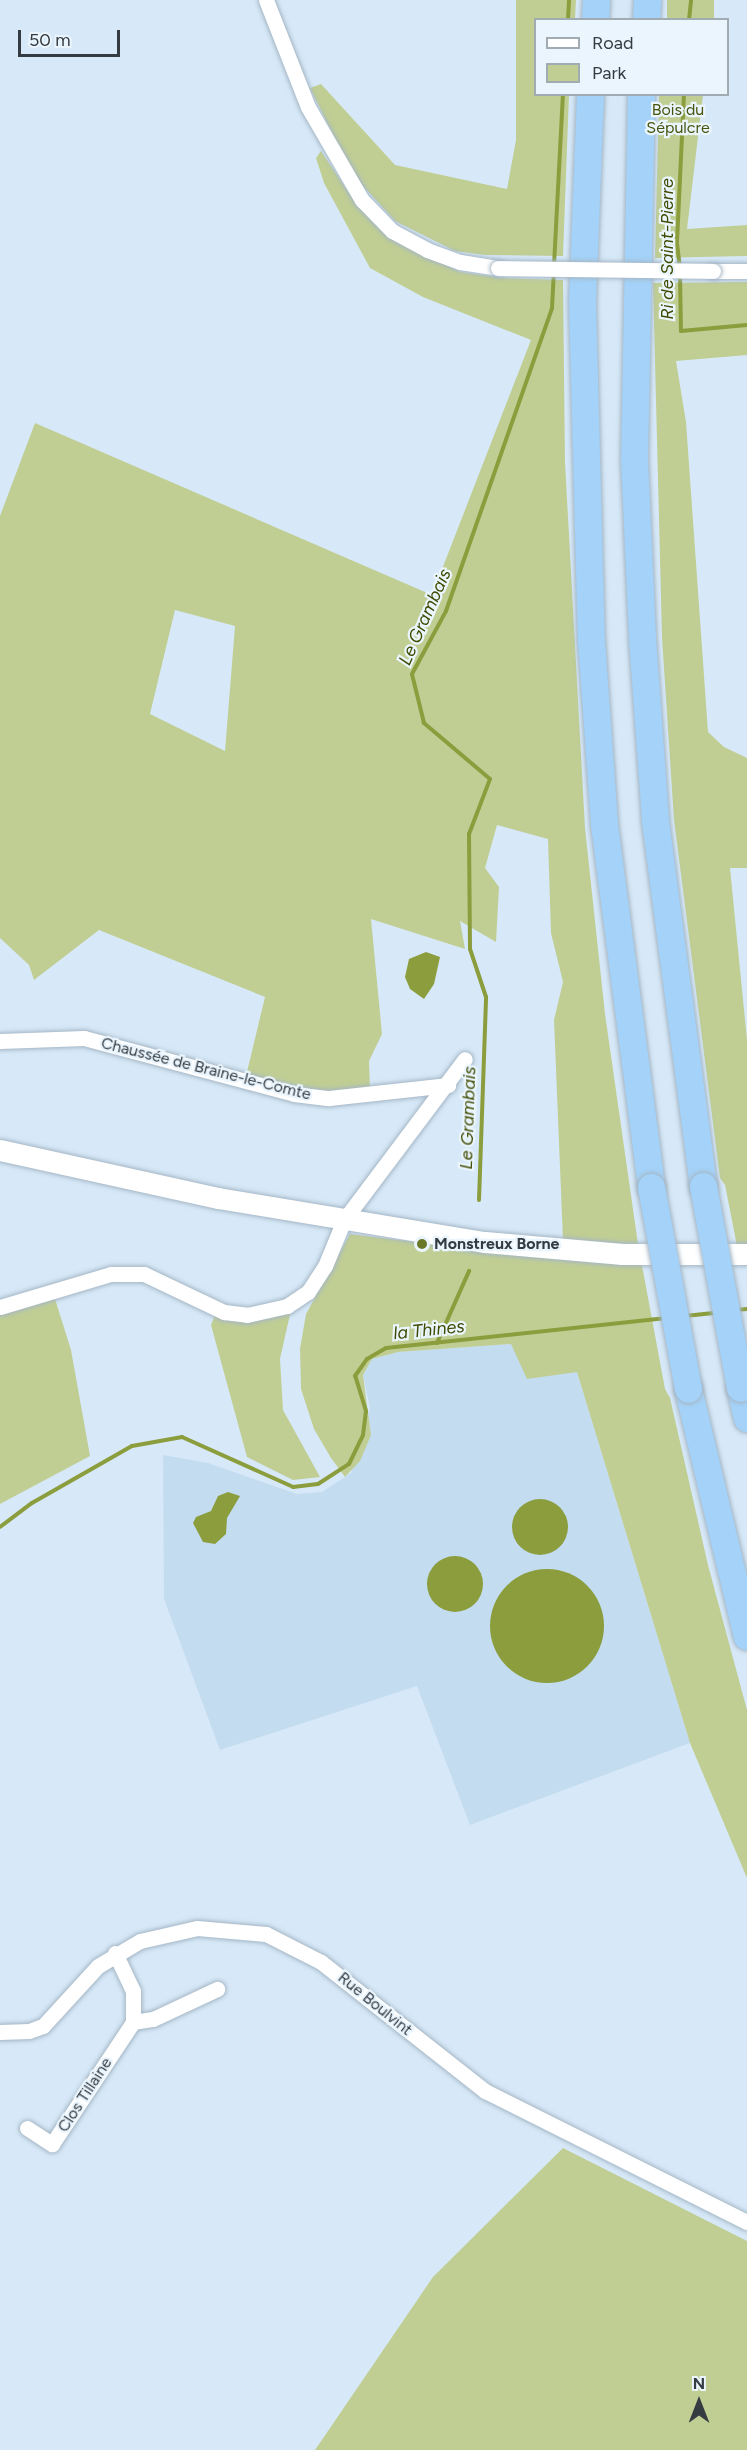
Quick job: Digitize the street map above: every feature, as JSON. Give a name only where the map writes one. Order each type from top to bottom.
[{"type":"highway","points":[[595,18],[596,0]]},
{"type":"highway","points":[[646,18],[647,0]]},
{"type":"highway","points":[[590,96],[582,313],[591,641],[604,824],[651,1187],[688,1389],[747,1636]]},
{"type":"highway","points":[[641,96],[634,304],[634,460],[642,638],[655,821],[703,1186],[747,1418]]},
{"type":"main road","points":[[0,1150],[105,1175],[344,1220],[550,1249],[622,1254],[747,1254]]},
{"type":"street","points":[[266,0],[308,107],[362,200],[392,231],[426,250],[460,262],[498,268],[747,271]]},
{"type":"street","name":"Chaussée de Braine-le-Comte","points":[[0,1041],[84,1038],[294,1094],[329,1098],[448,1085]]},
{"type":"street","points":[[0,1307],[111,1274],[144,1274],[197,1302],[247,1315],[287,1306],[308,1292],[325,1266],[344,1220],[448,1085],[465,1059]]},
{"type":"street","name":"Rue Boulvint","points":[[0,2032],[29,2031],[43,2026],[115,1953],[140,1941],[197,1928],[266,1934],[298,1947],[356,1987],[458,2073],[485,2091],[747,2222]]},
{"type":"street","points":[[115,1953],[133,1991],[134,2022],[153,2019],[217,1989]]},
{"type":"street","name":"Clos Tillaine","points":[[27,2128],[52,2144],[134,2022]]},
{"type":"shaded area","points":[[426,952],[440,957],[434,984],[424,999],[410,989],[405,977],[409,959]]},
{"type":"shaded area","points":[[511,1344],[577,1372],[690,1743],[470,1825],[417,1686],[220,1750],[164,1599],[163,1455],[208,1463],[297,1494],[322,1492],[351,1473],[370,1408],[363,1375],[372,1359],[398,1352]]},
{"type":"shaded area","points":[[228,1492],[240,1496],[227,1518],[226,1534],[215,1544],[203,1542],[193,1523],[196,1517],[211,1511],[218,1496]]},
{"type":"shaded area","points":[[534,1499],[546,1499],[556,1503],[564,1511],[568,1527],[564,1543],[556,1551],[546,1555],[534,1555],[524,1551],[516,1543],[512,1533],[512,1521],[516,1511],[524,1503]]},
{"type":"shaded area","points":[[449,1556],[461,1556],[471,1560],[479,1568],[483,1584],[479,1600],[471,1608],[461,1612],[449,1612],[439,1608],[431,1600],[427,1590],[427,1578],[431,1568],[439,1560]]},
{"type":"shaded area","points":[[547,1569],[569,1574],[587,1586],[599,1604],[604,1626],[599,1648],[587,1666],[569,1678],[547,1683],[525,1678],[507,1666],[495,1648],[490,1626],[495,1604],[507,1586],[525,1574]]},
{"type":"green space","points":[[516,0],[576,0],[575,18],[534,18],[534,96],[569,96],[563,256],[485,255],[455,251],[395,221],[353,175],[310,88],[321,84],[395,165],[507,189],[516,140]]},
{"type":"green space","points":[[667,0],[714,0],[714,18],[667,18]]},
{"type":"green space","name":"Bois du Sépulcre","points":[[659,96],[703,96],[687,229],[747,225],[747,256],[655,258]]},
{"type":"green space","points":[[321,151],[357,205],[424,256],[461,272],[502,278],[563,280],[565,462],[585,828],[605,1014],[638,1244],[563,1241],[554,1020],[563,982],[551,933],[548,839],[497,825],[485,868],[499,887],[496,942],[460,921],[465,949],[371,919],[382,1034],[369,1061],[370,1090],[330,1093],[246,1076],[265,997],[99,930],[34,980],[29,965],[0,938],[0,516],[35,423],[432,595],[531,340],[423,297],[370,268],[324,183],[316,158]],"holes":[[[175,610],[235,626],[225,751],[150,714]]]},
{"type":"green space","points":[[747,282],[747,355],[676,361],[686,422],[708,732],[724,747],[747,758],[747,868],[730,868],[747,1040],[747,1246],[737,1246],[725,1185],[720,1178],[674,820],[662,638],[653,283]]},
{"type":"green space","points":[[350,1234],[520,1255],[641,1260],[665,1389],[670,1398],[708,1565],[747,1710],[747,1878],[690,1743],[577,1372],[527,1379],[511,1344],[398,1352],[372,1359],[363,1375],[371,1435],[360,1461],[345,1477],[331,1458],[314,1429],[301,1389],[300,1349],[306,1314]]},
{"type":"green space","points":[[55,1299],[71,1350],[90,1456],[0,1504],[0,1314]]},
{"type":"green space","points":[[291,1310],[280,1359],[283,1410],[320,1477],[293,1480],[247,1457],[211,1325],[215,1315]]},
{"type":"green space","points":[[563,2148],[747,2241],[747,2450],[315,2450],[433,2277]]},
{"type":"waterway","name":"Le Grambais","points":[[568,18],[569,0]]},
{"type":"waterway","name":"Ri de Saint-Pierre","points":[[689,18],[691,0]]},
{"type":"waterway","name":"Le Grambais","points":[[554,265],[563,96]]},
{"type":"waterway","name":"Ri de Saint-Pierre","points":[[680,268],[677,242],[684,96]]},
{"type":"waterway","name":"Le Grambais","points":[[479,1200],[486,997],[470,949],[469,834],[490,779],[424,723],[412,674],[446,611],[552,308],[554,272]]},
{"type":"waterway","points":[[680,275],[681,331],[747,325]]},
{"type":"waterway","name":"Le Grambais","points":[[437,1343],[469,1271]]},
{"type":"waterway","name":"la Thines","points":[[736,1310],[747,1309]]},
{"type":"waterway","name":"la Thines","points":[[685,1316],[716,1313]]},
{"type":"waterway","name":"la Thines","points":[[0,1527],[32,1503],[132,1446],[182,1437],[293,1487],[318,1484],[349,1464],[363,1435],[366,1411],[355,1376],[367,1359],[386,1348],[666,1318]]},
{"type":"place","name":"Monstreux Borne","points":[[422,1244]]}]
